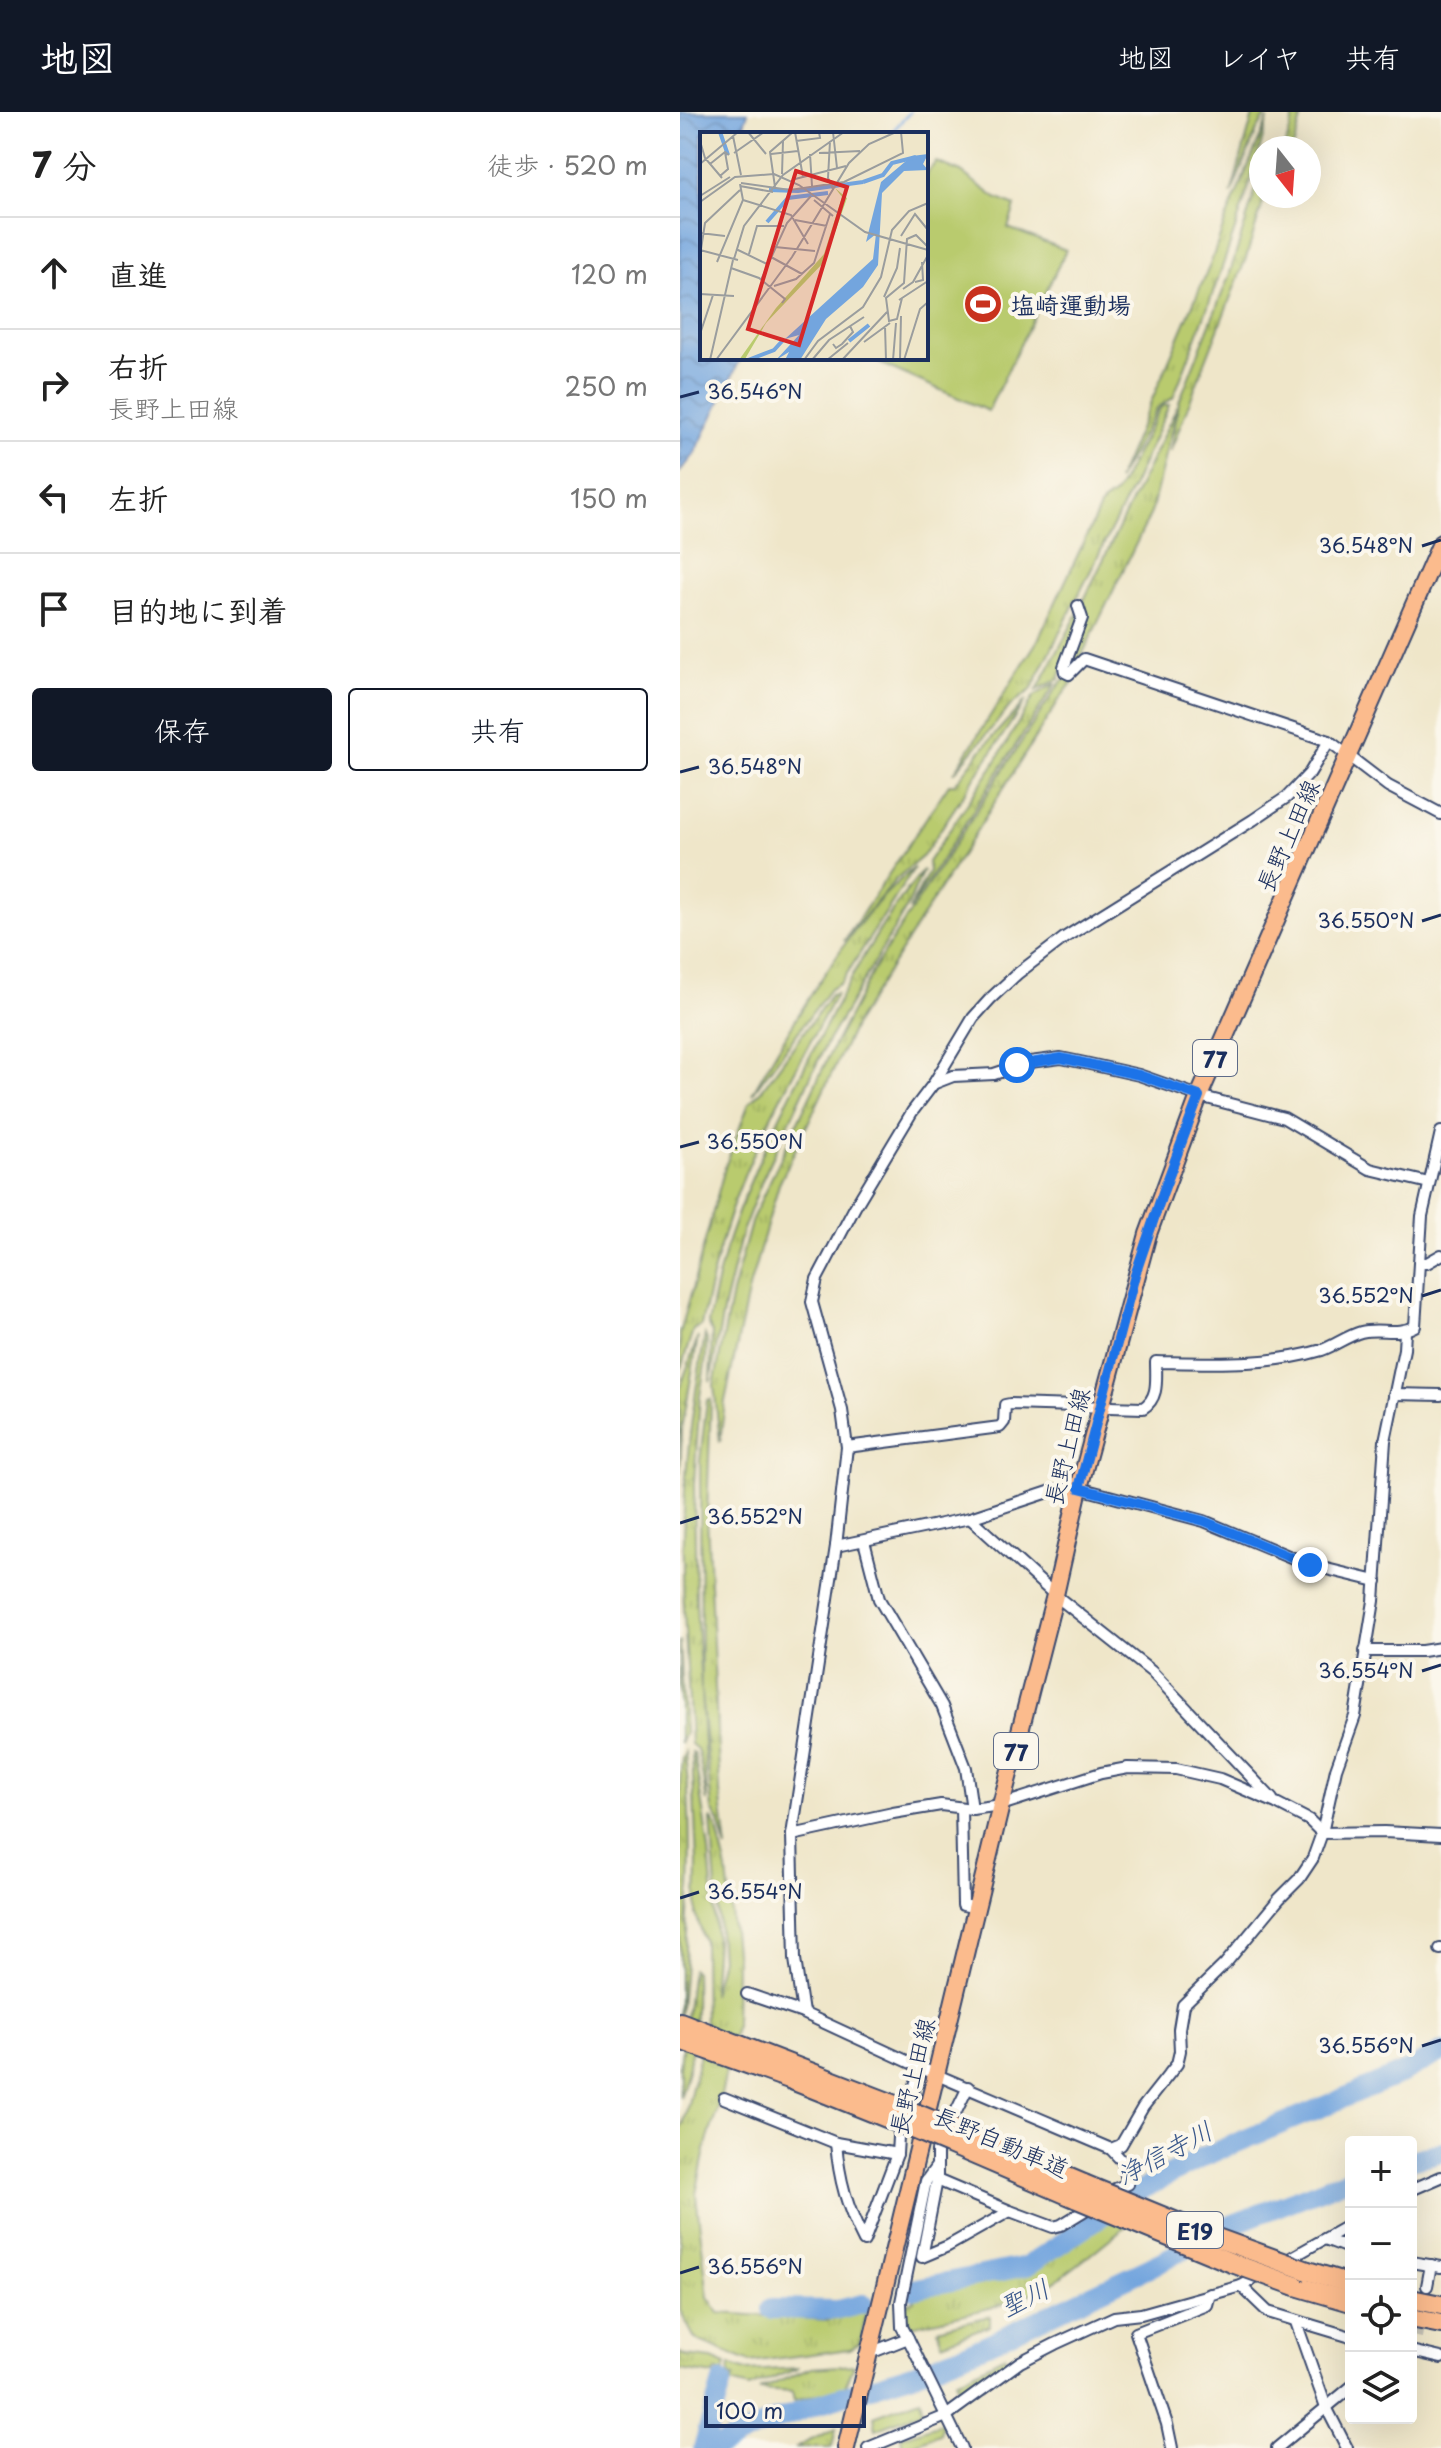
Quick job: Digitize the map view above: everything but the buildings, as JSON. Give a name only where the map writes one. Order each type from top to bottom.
[{"type":"highway","name":"長野自動車道","points":[[680,2022],[742,2053],[1080,2191],[1211,2255],[1302,2278],[1345,2283]]},
{"type":"highway","name":"長野自動車道","points":[[680,2040],[742,2053]]},
{"type":"highway","name":"長野自動車道","points":[[1302,2278],[1345,2299]]},
{"type":"highway","points":[[1417,2300],[1441,2305]]},
{"type":"highway","points":[[1417,2319],[1441,2324]]},
{"type":"main road","name":"長野上田線","points":[[847,2445],[929,2071],[978,1908],[1079,1488],[1148,1234],[1199,1096],[1441,543]]},
{"type":"street","points":[[1078,606],[1082,618],[1064,667],[1065,672],[1069,674],[1084,659],[1329,741],[1388,786],[1441,814]]},
{"type":"street","points":[[803,2013],[795,1959],[792,1835],[836,1546],[847,1447],[842,1410],[812,1302],[817,1279],[855,1207],[912,1112],[934,1083],[973,1018],[991,998],[1017,974],[1095,918],[1287,797],[1309,774],[1329,741]]},
{"type":"street","points":[[934,1083],[953,1076],[994,1074],[1017,1065],[1061,1058],[1139,1075],[1199,1096],[1284,1118],[1370,1169],[1429,1183]]},
{"type":"street","points":[[847,1447],[996,1428],[1002,1425],[1005,1405],[1010,1404],[1137,1409],[1152,1401],[1155,1395],[1156,1362],[1224,1364],[1258,1361],[1324,1349],[1366,1330],[1405,1332],[1415,1326],[1422,1216],[1441,1132]]},
{"type":"street","points":[[1421,1263],[1441,1255]]},
{"type":"street","points":[[1111,2149],[1121,2145],[1143,2107],[1177,2064],[1183,2005],[1225,1964],[1299,1879],[1313,1858],[1322,1833],[1336,1769],[1355,1716],[1376,1581],[1385,1441],[1405,1332]]},
{"type":"street","points":[[1394,1394],[1441,1395]]},
{"type":"street","points":[[836,1546],[970,1518],[1055,1490],[1079,1488],[1204,1521],[1310,1565],[1376,1581]]},
{"type":"street","points":[[970,1518],[1055,1595],[1152,1672],[1276,1803]]},
{"type":"street","points":[[864,1541],[879,1599],[942,1706],[966,1768],[963,1905],[978,1908]]},
{"type":"street","points":[[1365,1651],[1441,1648]]},
{"type":"street","points":[[792,1835],[941,1805],[967,1808],[1001,1805],[1101,1773],[1128,1768],[1167,1768],[1220,1779],[1309,1820],[1322,1833],[1441,1835]]},
{"type":"street","points":[[747,1994],[803,2013],[1111,2149],[1123,2162],[1128,2184],[1109,2190],[1083,2212],[1053,2227],[937,2180]]},
{"type":"street","points":[[836,2143],[848,2211],[864,2241],[897,2154],[898,2137],[929,2071]]},
{"type":"street","points":[[968,2087],[937,2151],[937,2180],[922,2257],[1010,2211]]},
{"type":"street","points":[[724,2098],[836,2143],[897,2154]]},
{"type":"street","points":[[937,2165],[926,2181],[901,2302],[902,2327],[962,2448]]},
{"type":"street","points":[[1417,2187],[1441,2177]]},
{"type":"street","points":[[868,2448],[944,2412],[1020,2362],[1114,2317],[1141,2314],[1241,2286],[1345,2227]]},
{"type":"street","points":[[1325,2239],[1345,2247]]},
{"type":"street","points":[[1427,2286],[1436,2266]]},
{"type":"street","points":[[1241,2286],[1268,2312],[1345,2335]]},
{"type":"street","points":[[1172,2448],[1136,2333],[1207,2305],[1210,2294]]},
{"type":"street","points":[[1296,2322],[1326,2407],[1347,2448]]},
{"type":"street","points":[[866,2359],[911,2342]]},
{"type":"street","points":[[1417,2352],[1441,2358]]},
{"type":"street","points":[[1277,2448],[1345,2392]]},
{"type":"green space","points":[[1254,112],[1269,112],[1255,136],[1249,136],[1249,150],[1231,194]]},
{"type":"green space","points":[[1295,112],[1303,112],[1296,136],[1288,136]]},
{"type":"green space","name":"塩崎運動場","points":[[936,162],[961,172],[996,198],[1015,206],[1008,228],[1066,250],[988,411],[873,360],[928,360],[928,172]]},
{"type":"green space","points":[[1249,164],[1248,190],[1173,398],[1158,407],[1117,481],[1210,265]]},
{"type":"green space","points":[[1250,208],[1261,208],[1246,258],[1170,452],[1179,402],[1229,276]]},
{"type":"green space","points":[[1169,405],[1131,490],[1031,690],[1011,705],[954,773],[1038,640],[1102,503],[1116,493],[1160,408]]},
{"type":"green space","points":[[1177,407],[1151,513],[1081,657],[1071,670],[1067,664],[1085,619],[1083,602]]},
{"type":"green space","points":[[1078,613],[1080,619],[1059,679],[1037,690]]},
{"type":"green space","points":[[1086,665],[1061,697],[856,1022],[779,1184],[750,1284],[725,1401],[720,1442],[714,1385],[732,1293],[752,1219],[833,1047],[876,965],[1057,687]]},
{"type":"green space","points":[[1056,683],[909,910],[929,871],[928,862],[993,766],[1034,696]]},
{"type":"green space","points":[[1026,700],[923,856],[896,879],[844,941],[949,784],[955,784]]},
{"type":"green space","points":[[914,868],[841,983],[830,989],[752,1094],[844,945],[883,896]]},
{"type":"green space","points":[[923,870],[908,905],[825,1046],[763,1178],[742,1232],[710,1382],[712,1333],[708,1324],[723,1257],[749,1185],[770,1136],[853,975],[893,910]]},
{"type":"green space","points":[[836,994],[776,1107],[744,1176],[714,1269],[701,1325],[693,1330],[680,1372],[680,1334],[725,1167],[749,1103],[831,995]]},
{"type":"green space","points":[[705,1335],[706,1358],[694,1484],[696,1602],[701,1690],[700,1461],[707,1400],[711,1399],[707,1516],[720,1792],[727,1849],[712,1810],[701,1691],[707,1801],[699,1756],[691,1744],[685,1628],[685,1489]]},
{"type":"green space","points":[[698,1337],[682,1430],[680,1474],[680,1389]]},
{"type":"green space","points":[[680,1641],[685,1733],[680,1743]]},
{"type":"green space","points":[[685,1752],[689,1885],[680,2017],[680,1784]]},
{"type":"green space","points":[[692,1752],[709,1850],[716,1940],[712,1995],[721,1959],[711,1818],[716,1826],[727,1870],[736,1962],[735,2026],[696,2194],[708,2297],[719,2313],[827,2320],[867,2311],[860,2343],[850,2349],[750,2362],[695,2339],[680,2310],[680,2130],[705,2033],[704,1940],[696,1914]]},
{"type":"green space","points":[[692,1969],[695,1972],[694,2035],[680,2097],[680,2067]]},
{"type":"green space","points":[[1106,2218],[1126,2226],[1038,2291],[996,2306],[911,2326],[905,2304],[914,2301],[911,2294],[1037,2269]]},
{"type":"green space","points":[[990,2316],[990,2325],[942,2343],[937,2329]]},
{"type":"green space","points":[[680,2353],[726,2365],[723,2374],[680,2370]]},
{"type":"green space","points":[[1005,2356],[1007,2362],[959,2391],[955,2381]]},
{"type":"green space","points":[[730,2365],[746,2371],[799,2368],[749,2388],[731,2383],[734,2377],[729,2376]]},
{"type":"green space","points":[[854,2365],[845,2387],[794,2401],[792,2392],[759,2390],[811,2368]]},
{"type":"green space","points":[[920,2399],[923,2411],[876,2429],[874,2416]]},
{"type":"green space","points":[[943,2423],[940,2434],[903,2448],[901,2437]]},
{"type":"green space","points":[[836,2428],[830,2448],[795,2448]]},
{"type":"water","points":[[680,112],[748,112],[742,132],[700,132],[700,360],[740,360],[694,455],[680,472]]},
{"type":"waterway","points":[[892,132],[910,112]]},
{"type":"waterway","name":"浄信寺川","points":[[912,2289],[1027,2266],[1141,2190],[1203,2157],[1403,2073],[1441,2052]]},
{"type":"waterway","name":"聖川","points":[[1417,2158],[1441,2152]]},
{"type":"waterway","name":"聖川","points":[[714,2448],[824,2402],[913,2374],[981,2347],[1149,2268],[1226,2227],[1345,2180]]},
{"type":"waterway","name":"浄信寺川","points":[[771,2309],[838,2310],[863,2304]]},
{"type":"waterway","name":"浄信寺川","points":[[703,2448],[722,2382]]},
{"type":"tunnel","points":[[1417,2337],[1421,2316]]},
{"type":"place","name":"塩崎運動場","points":[[983,304]]},
{"type":"route","points":[[1017,1065],[1061,1058],[1139,1075],[1199,1096],[1135,1275],[1079,1488],[1204,1521],[1310,1565]]}]
